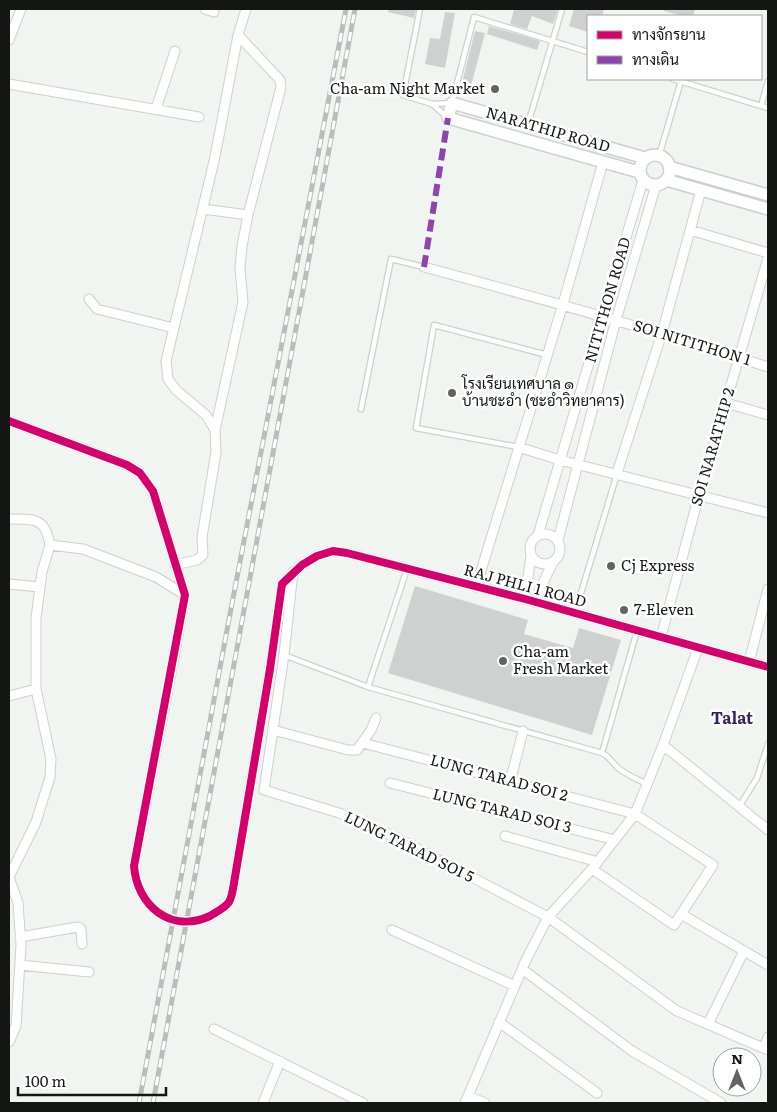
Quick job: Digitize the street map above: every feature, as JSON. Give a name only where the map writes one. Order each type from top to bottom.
[{"type":"street","points":[[9,40],[21,9]]},
{"type":"street","points":[[215,430],[206,415],[176,390],[168,379],[166,361],[215,157],[238,35],[246,9]]},
{"type":"street","points":[[175,565],[197,560],[203,555],[202,537],[216,452],[215,430],[243,302],[240,270],[242,246],[248,215],[282,87],[280,80],[238,35]]},
{"type":"street","points":[[156,109],[175,51]]},
{"type":"street","points":[[9,84],[199,117]]},
{"type":"street","points":[[448,118],[452,103]]},
{"type":"street","name":"NARATHIP ROAD","points":[[452,103],[645,158]]},
{"type":"street","name":"NARATHIP ROAD","points":[[448,118],[603,162],[641,176]]},
{"type":"street","points":[[524,139],[528,124]]},
{"type":"street","points":[[661,183],[670,174],[666,160],[652,155],[645,158],[640,164],[641,176],[649,184],[661,183],[701,190],[768,209]]},
{"type":"street","points":[[476,587],[563,304],[603,162]]},
{"type":"street","points":[[669,167],[768,195]]},
{"type":"street","name":"NITITHON ROAD","points":[[538,535],[603,316],[641,176]]},
{"type":"street","name":"NITITHON ROAD","points":[[558,540],[616,320],[661,183]]},
{"type":"street","points":[[617,473],[662,333],[701,190]]},
{"type":"street","points":[[203,209],[248,215]]},
{"type":"street","points":[[690,230],[768,253]]},
{"type":"street","name":"SOI NARATHIP 2","points":[[661,637],[699,495],[768,258]]},
{"type":"street","name":"SOI NITITHON 1","points":[[424,267],[563,304],[768,367]]},
{"type":"street","points":[[89,299],[97,309],[174,328]]},
{"type":"street","points":[[726,403],[768,415]]},
{"type":"street","points":[[9,421],[127,465],[140,474],[153,491],[186,595]]},
{"type":"street","points":[[518,448],[768,513]]},
{"type":"street","points":[[9,519],[38,521],[47,532],[50,546],[45,558],[36,618],[36,689],[51,759],[50,777],[36,822],[9,877],[18,903],[20,937],[16,1026],[9,1042]]},
{"type":"street","points":[[524,599],[531,555],[530,545],[532,540],[538,535],[550,534],[558,540],[561,550],[557,559],[553,562],[534,602]]},
{"type":"street","points":[[50,546],[83,549],[156,578],[186,595]]},
{"type":"street","name":"RAJ PHLI 1 ROAD","points":[[186,595],[134,866],[137,886],[153,909],[162,916],[182,921],[193,921],[208,917],[229,902],[234,883],[270,669],[282,584],[292,572],[317,556],[333,551],[347,553],[524,599],[768,668]]},
{"type":"street","points":[[531,555],[538,562],[548,564],[553,562]]},
{"type":"street","points":[[292,572],[284,655],[273,730],[348,750],[357,750],[371,730],[376,718]]},
{"type":"street","points":[[9,584],[40,587]]},
{"type":"street","points":[[749,662],[768,589]]},
{"type":"street","points":[[485,1103],[466,1100],[522,969],[548,917],[595,865],[635,814],[663,745],[698,648]]},
{"type":"street","points":[[9,696],[36,689]]},
{"type":"street","name":"LUNG TARAD SOI 5","points":[[273,730],[264,790],[339,812],[397,838],[548,917],[677,1011],[766,1049]]},
{"type":"street","points":[[510,782],[523,730]]},
{"type":"street","name":"LUNG TARAD SOI 2","points":[[363,743],[635,814],[714,866],[681,914]]},
{"type":"street","points":[[663,745],[768,830]]},
{"type":"street","name":"LUNG TARAD SOI 3","points":[[390,783],[615,840]]},
{"type":"street","points":[[505,836],[595,865],[674,925],[681,914],[768,965]]},
{"type":"street","points":[[20,937],[78,926],[81,929],[82,944]]},
{"type":"street","points":[[392,930],[515,986]]},
{"type":"street","points":[[708,1024],[744,951]]},
{"type":"street","points":[[20,965],[89,972]]},
{"type":"street","points":[[522,969],[632,1051],[721,1103]]},
{"type":"street","points":[[500,1022],[597,1093]]},
{"type":"street","points":[[214,1029],[363,1103]]},
{"type":"street","points":[[766,1049],[768,1037]]},
{"type":"street","points":[[263,1103],[280,1062]]},
{"type":"lane","points":[[420,9],[403,95],[432,104],[452,103],[474,17],[587,52]]},
{"type":"lane","points":[[528,124],[562,9]]},
{"type":"lane","points":[[677,80],[768,108]]},
{"type":"lane","points":[[659,156],[681,81]]},
{"type":"lane","points":[[761,106],[768,81]]},
{"type":"lane","points":[[432,104],[448,118]]},
{"type":"lane","points":[[362,409],[391,259],[424,267]]},
{"type":"lane","points":[[518,448],[416,428],[434,326],[547,355]]},
{"type":"lane","points":[[575,613],[617,473]]},
{"type":"lane","points":[[368,687],[407,569]]},
{"type":"lane","points":[[602,753],[637,631]]},
{"type":"lane","points":[[284,655],[368,687],[602,753],[611,758],[616,766],[628,775],[648,784]]},
{"type":"lane","points":[[740,807],[757,778],[768,744]]},
{"type":"building","points":[[388,9],[416,9],[414,18],[388,12]]},
{"type":"building","points":[[513,9],[558,9],[553,24],[532,16],[527,29],[510,24]]},
{"type":"building","points":[[574,9],[604,9],[602,15],[587,15],[587,32],[569,26]]},
{"type":"building","points":[[665,9],[695,9],[693,15],[679,15],[664,11]]},
{"type":"building","points":[[445,12],[455,13],[445,68],[425,64],[430,38],[440,39]]},
{"type":"building","points":[[489,26],[540,41],[537,50],[487,34]]},
{"type":"building","points":[[475,31],[485,33],[471,86],[462,83]]},
{"type":"building","name":"Cha-am Fresh Market","points":[[415,586],[528,620],[524,634],[573,648],[579,628],[621,640],[592,735],[388,673]]},
{"type":"railway","points":[[139,1103],[346,9]]},
{"type":"railway","points":[[153,1103],[355,9]]},
{"type":"marked path","points":[[424,267],[448,118]]},
{"type":"cycle path","points":[[9,421],[127,465],[140,473],[153,491],[185,595],[134,866],[142,893],[149,904],[158,913],[170,919],[196,921],[210,916],[225,906],[230,900],[270,669],[282,584],[302,565],[317,556],[333,551],[347,553],[525,599],[768,667]]},
{"type":"place","name":"Cha-am Night Market","points":[[495,89]]},
{"type":"place","name":"โรงเรียนเทศบาล ๑ บ้านชะอำ (ชะอำวิทยาคาร)","points":[[452,393]]},
{"type":"place","name":"Cj Express","points":[[611,566]]},
{"type":"place","name":"7-Eleven","points":[[624,610]]},
{"type":"place","name":"Cha-am Fresh Market","points":[[503,661]]},
{"type":"district","name":"Talat","points":[[732,718]]}]
